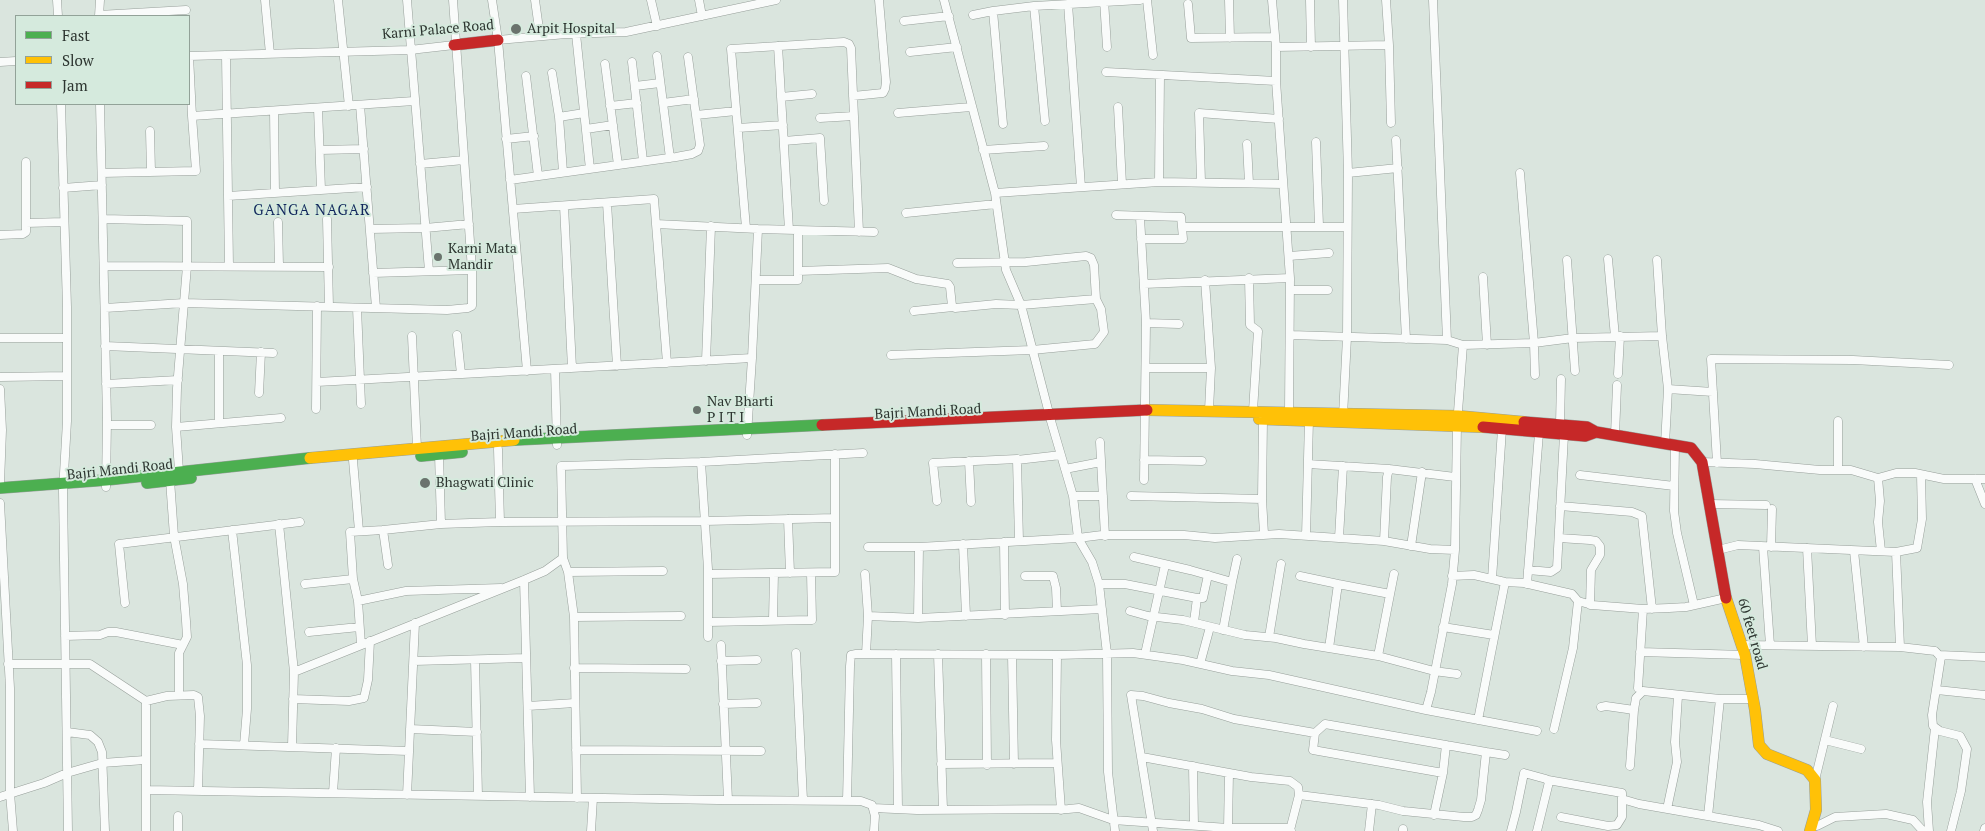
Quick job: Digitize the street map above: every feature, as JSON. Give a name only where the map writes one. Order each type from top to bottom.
[{"type":"street","points":[[57,0],[58,15]]},
{"type":"street","points":[[99,15],[100,0]]},
{"type":"street","points":[[265,0],[270,54]]},
{"type":"street","points":[[338,0],[349,106]]},
{"type":"street","points":[[407,0],[429,271]]},
{"type":"street","points":[[105,308],[184,303],[447,310],[468,308],[473,302],[472,270],[454,44],[453,0]]},
{"type":"street","points":[[492,0],[498,40],[527,370]]},
{"type":"street","points":[[535,0],[540,36]]},
{"type":"street","points":[[651,0],[657,26]]},
{"type":"street","points":[[699,0],[702,16]]},
{"type":"street","name":"Karni Palace Road","points":[[190,56],[410,50],[540,36],[626,32],[752,3],[776,0]]},
{"type":"street","points":[[853,96],[882,93],[886,89],[879,0]]},
{"type":"street","points":[[944,0],[995,193],[1006,270],[1021,305],[1073,496],[1078,538],[1092,562],[1099,584],[1107,654],[1108,772],[1115,831]]},
{"type":"street","points":[[973,15],[993,10],[1034,6],[1140,0]]},
{"type":"street","points":[[1148,0],[1153,55]]},
{"type":"street","points":[[1229,0],[1230,38]]},
{"type":"street","points":[[1272,0],[1291,290],[1289,411]]},
{"type":"street","points":[[1310,0],[1311,46]]},
{"type":"street","points":[[1343,0],[1348,173],[1346,227],[1347,337],[1343,417]]},
{"type":"street","points":[[1386,0],[1391,122]]},
{"type":"street","points":[[1433,0],[1447,340]]},
{"type":"street","points":[[1104,1],[1107,46]]},
{"type":"street","points":[[1068,4],[1080,187]]},
{"type":"street","points":[[1188,4],[1191,38],[1275,37]]},
{"type":"street","points":[[1034,6],[1045,121]]},
{"type":"street","points":[[114,15],[186,10]]},
{"type":"street","points":[[993,10],[1003,124]]},
{"type":"street","points":[[904,21],[949,16]]},
{"type":"street","points":[[576,34],[590,169]]},
{"type":"street","points":[[746,228],[731,50],[844,42],[849,44],[851,48],[859,232]]},
{"type":"street","points":[[1276,47],[1389,45]]},
{"type":"street","points":[[778,46],[789,230]]},
{"type":"street","points":[[910,52],[957,47]]},
{"type":"street","points":[[226,55],[229,266]]},
{"type":"street","points":[[657,56],[670,158]]},
{"type":"street","points":[[510,180],[670,158],[698,151],[700,145],[688,57]]},
{"type":"street","points":[[0,62],[15,62]]},
{"type":"street","points":[[632,62],[643,161]]},
{"type":"street","points":[[605,64],[618,165]]},
{"type":"street","points":[[1106,72],[1276,81]]},
{"type":"street","points":[[552,73],[559,117],[563,172]]},
{"type":"street","points":[[1159,182],[1160,75]]},
{"type":"street","points":[[102,173],[196,171],[190,76]]},
{"type":"street","points":[[526,76],[538,176]]},
{"type":"street","points":[[635,86],[660,83]]},
{"type":"street","points":[[781,97],[812,94]]},
{"type":"street","points":[[663,103],[694,99]]},
{"type":"street","points":[[192,116],[414,101]]},
{"type":"street","points":[[610,106],[637,103]]},
{"type":"street","points":[[61,105],[67,338],[67,422],[63,487],[68,831]]},
{"type":"street","points":[[100,105],[108,425],[106,483],[178,471],[353,453],[557,441],[555,369]]},
{"type":"street","points":[[360,105],[376,308]]},
{"type":"street","points":[[898,113],[971,107]]},
{"type":"street","points":[[1118,107],[1122,184]]},
{"type":"street","points":[[318,108],[321,190]]},
{"type":"street","points":[[274,111],[275,193]]},
{"type":"street","points":[[696,115],[736,111]]},
{"type":"street","points":[[559,117],[584,113]]},
{"type":"street","points":[[1201,182],[1199,113],[1279,119]]},
{"type":"street","points":[[820,118],[854,116]]},
{"type":"street","points":[[738,128],[783,124]]},
{"type":"street","points":[[586,129],[613,125]]},
{"type":"street","points":[[150,131],[151,172]]},
{"type":"street","points":[[506,139],[534,136]]},
{"type":"street","points":[[784,141],[820,138],[824,201]]},
{"type":"street","points":[[1396,140],[1406,339]]},
{"type":"street","points":[[1316,142],[1319,226]]},
{"type":"street","points":[[1247,144],[1249,184]]},
{"type":"street","points":[[983,150],[1044,146]]},
{"type":"street","points":[[320,150],[364,149]]},
{"type":"street","points":[[420,164],[464,160]]},
{"type":"street","points":[[0,235],[22,234],[26,232],[26,162]]},
{"type":"street","points":[[1348,173],[1398,168]]},
{"type":"street","points":[[1520,173],[1535,375]]},
{"type":"street","points":[[995,193],[1159,182],[1283,184]]},
{"type":"street","points":[[64,188],[102,185]]},
{"type":"street","points":[[228,196],[367,187]]},
{"type":"street","points":[[513,209],[654,199],[667,363]]},
{"type":"street","points":[[607,203],[617,366]]},
{"type":"street","points":[[906,213],[996,204]]},
{"type":"street","points":[[564,206],[572,368]]},
{"type":"street","points":[[1116,216],[1181,217],[1183,239],[1141,239]]},
{"type":"street","points":[[1140,216],[1146,323],[1144,480]]},
{"type":"street","points":[[104,219],[187,221],[187,266],[176,427],[178,471],[170,480],[174,536],[183,584],[187,637],[179,653],[179,695]]},
{"type":"street","points":[[327,219],[329,307]]},
{"type":"street","points":[[26,223],[64,222]]},
{"type":"street","points":[[278,222],[279,266]]},
{"type":"street","points":[[370,229],[425,228],[469,224]]},
{"type":"street","points":[[656,224],[758,230],[874,232]]},
{"type":"street","points":[[706,361],[711,226]]},
{"type":"street","points":[[1182,227],[1346,227]]},
{"type":"street","points":[[747,431],[758,230]]},
{"type":"street","points":[[756,280],[798,280],[798,231]]},
{"type":"street","points":[[1289,256],[1329,253]]},
{"type":"street","points":[[891,355],[1032,350],[1095,344],[1104,332],[1101,309],[1096,299],[1094,265],[1091,258],[1086,256],[1005,262],[957,263]]},
{"type":"street","points":[[1608,259],[1617,336],[1618,374]]},
{"type":"street","points":[[1567,260],[1575,372]]},
{"type":"street","points":[[1657,260],[1662,336],[1668,388],[1674,511],[1677,533],[1694,605]]},
{"type":"street","points":[[105,266],[329,267]]},
{"type":"street","points":[[798,271],[888,268],[916,279],[948,284],[953,307]]},
{"type":"street","points":[[373,273],[472,270]]},
{"type":"street","points":[[1483,277],[1487,344]]},
{"type":"street","points":[[1144,284],[1248,278],[1290,278]]},
{"type":"street","points":[[1248,278],[1250,325],[1258,331],[1253,411]]},
{"type":"street","points":[[1205,280],[1210,368],[1210,410]]},
{"type":"street","points":[[1291,290],[1328,290]]},
{"type":"street","points":[[914,311],[996,304],[1021,305],[1096,299]]},
{"type":"street","points":[[316,409],[317,306]]},
{"type":"street","points":[[358,308],[361,404]]},
{"type":"street","points":[[1146,323],[1179,324]]},
{"type":"street","points":[[457,335],[461,374]]},
{"type":"street","points":[[1291,335],[1447,340],[1463,346],[1534,343],[1573,338],[1662,336]]},
{"type":"street","points":[[412,336],[417,448]]},
{"type":"street","points":[[0,338],[67,338]]},
{"type":"street","points":[[105,346],[273,353]]},
{"type":"street","points":[[1426,710],[1443,627],[1455,550],[1455,477],[1463,346]]},
{"type":"street","points":[[219,351],[219,423]]},
{"type":"street","points":[[259,393],[261,352]]},
{"type":"street","points":[[316,382],[752,358]]},
{"type":"street","points":[[1718,463],[1711,359],[1853,360],[1949,365]]},
{"type":"street","points":[[1146,368],[1210,368]]},
{"type":"street","points":[[0,377],[67,376]]},
{"type":"street","points":[[1528,570],[1551,572],[1557,568],[1562,379]]},
{"type":"street","points":[[106,384],[178,380]]},
{"type":"street","points":[[1615,435],[1618,385]]},
{"type":"street","points":[[1668,388],[1713,392]]},
{"type":"street","points":[[0,389],[0,483]]},
{"type":"street","points":[[1145,414],[1210,410],[1289,411],[1343,417],[1458,420],[1562,430],[1584,436],[1596,432],[1670,444]]},
{"type":"street","points":[[1145,414],[1309,420],[1343,417]]},
{"type":"street","name":"Bajri Mandi Road","points":[[0,494],[106,483],[170,480],[353,460],[498,449],[557,441],[1145,414]]},
{"type":"street","points":[[176,427],[281,418]]},
{"type":"street","points":[[1263,419],[1262,499],[1264,534]]},
{"type":"street","points":[[1306,536],[1309,420]]},
{"type":"street","points":[[1458,420],[1502,429],[1539,432],[1562,430]]},
{"type":"street","points":[[1838,421],[1838,470]]},
{"type":"street","points":[[108,425],[151,425]]},
{"type":"street","points":[[1492,579],[1502,429]]},
{"type":"street","points":[[1527,584],[1539,432]]},
{"type":"street","points":[[1100,442],[1105,536]]},
{"type":"street","name":"60 feet road","points":[[1670,444],[1691,448],[1702,462],[1726,598],[1743,650],[1753,700],[1759,745],[1767,754],[1807,770],[1815,780]]},
{"type":"street","points":[[498,449],[500,522]]},
{"type":"street","points":[[577,798],[574,617],[568,572],[563,558],[561,466],[701,462],[863,453]]},
{"type":"street","points":[[439,454],[441,524]]},
{"type":"street","points":[[708,574],[835,572],[835,454]]},
{"type":"street","points":[[937,501],[933,463],[1061,456]]},
{"type":"street","points":[[1017,459],[1019,541]]},
{"type":"street","points":[[353,460],[359,531]]},
{"type":"street","points":[[1144,460],[1202,461]]},
{"type":"street","points":[[969,461],[971,502]]},
{"type":"street","points":[[701,462],[708,574],[708,637]]},
{"type":"street","points":[[1064,468],[1101,462]]},
{"type":"street","points":[[1702,462],[1851,470],[1878,478],[1896,472],[1915,473],[1944,479],[1985,479]]},
{"type":"street","points":[[1308,464],[1390,469],[1455,477]]},
{"type":"street","points":[[1340,538],[1343,466]]},
{"type":"street","points":[[1384,541],[1386,477],[1390,469]]},
{"type":"street","points":[[1411,546],[1422,472]]},
{"type":"street","points":[[1580,475],[1674,486]]},
{"type":"street","points":[[1718,550],[1738,545],[1896,552],[1917,548],[1922,518],[1921,475]]},
{"type":"street","points":[[1878,478],[1880,501],[1878,522],[1881,551]]},
{"type":"street","points":[[1975,479],[1985,504]]},
{"type":"street","points":[[0,488],[63,487]]},
{"type":"street","points":[[1073,496],[1103,496]]},
{"type":"street","points":[[1131,496],[1262,499]]},
{"type":"street","points":[[0,503],[4,644],[8,664],[9,685],[10,793],[13,831]]},
{"type":"street","points":[[1710,504],[1769,507],[1767,547],[1770,645]]},
{"type":"street","points":[[1560,506],[1632,512],[1642,516],[1652,609]]},
{"type":"street","points":[[361,646],[358,601],[353,579],[350,532],[441,524],[500,522],[704,522],[835,518]]},
{"type":"street","points":[[788,519],[790,573]]},
{"type":"street","points":[[125,603],[119,544],[300,522]]},
{"type":"street","points":[[279,524],[294,672],[292,746]]},
{"type":"street","points":[[232,530],[247,665],[247,708],[244,745]]},
{"type":"street","points":[[383,530],[388,565]]},
{"type":"street","points":[[868,547],[1105,536],[1184,535],[1215,538],[1264,534],[1384,541],[1411,546],[1455,550]]},
{"type":"street","points":[[1559,538],[1596,541],[1600,546],[1600,555],[1591,570],[1590,605]]},
{"type":"street","points":[[1004,542],[1005,615]]},
{"type":"street","points":[[963,544],[966,616]]},
{"type":"street","points":[[918,618],[919,546]]},
{"type":"street","points":[[1807,548],[1812,646]]},
{"type":"street","points":[[1854,551],[1864,648]]},
{"type":"street","points":[[1896,552],[1900,647]]},
{"type":"street","points":[[294,672],[506,588],[545,571],[563,558]]},
{"type":"street","points":[[1134,558],[1165,564],[1232,582]]},
{"type":"street","points":[[1223,630],[1237,560]]},
{"type":"street","points":[[1145,654],[1165,564]]},
{"type":"street","points":[[1269,637],[1281,564]]},
{"type":"street","points":[[568,572],[663,571]]},
{"type":"street","points":[[773,620],[774,573]]},
{"type":"street","points":[[708,622],[812,620],[811,573]]},
{"type":"street","points":[[865,574],[868,616],[866,654]]},
{"type":"street","points":[[1378,656],[1394,574]]},
{"type":"street","points":[[1099,584],[1125,584],[1203,598],[1208,575]]},
{"type":"street","points":[[1452,576],[1474,575],[1505,582],[1527,584],[1572,594],[1578,601],[1590,605],[1652,609],[1694,605],[1726,598]]},
{"type":"street","points":[[1025,576],[1053,576],[1056,588],[1057,611]]},
{"type":"street","points":[[1300,576],[1390,594]]},
{"type":"street","points":[[305,584],[353,579]]},
{"type":"street","points":[[524,580],[530,797]]},
{"type":"street","points":[[1478,720],[1505,582]]},
{"type":"street","points":[[1328,648],[1338,584]]},
{"type":"street","points":[[358,601],[406,591],[506,588]]},
{"type":"street","points":[[1194,622],[1198,598]]},
{"type":"street","points":[[1554,729],[1573,648],[1578,601]]},
{"type":"street","points":[[868,616],[918,618],[1102,609]]},
{"type":"street","points":[[1638,688],[1643,609]]},
{"type":"street","points":[[1130,611],[1194,622],[1245,635],[1269,637],[1378,656],[1434,671],[1457,674]]},
{"type":"street","points":[[574,617],[682,616]]},
{"type":"street","points":[[407,795],[415,623]]},
{"type":"street","points":[[309,632],[359,627]]},
{"type":"street","points":[[1200,664],[1210,627]]},
{"type":"street","points":[[1443,627],[1494,635]]},
{"type":"street","points":[[65,636],[100,635],[116,632],[183,645]]},
{"type":"street","points":[[293,699],[349,701],[364,698],[368,680],[370,641]]},
{"type":"street","points":[[721,645],[728,800]]},
{"type":"street","points":[[1640,652],[1743,650],[1770,645],[1864,648],[1900,647],[1935,651],[1941,658],[1932,722],[1935,728],[1927,802],[1930,831]]},
{"type":"street","points":[[796,653],[803,800]]},
{"type":"street","points":[[896,654],[898,809]]},
{"type":"street","points":[[938,654],[943,810]]},
{"type":"street","points":[[986,654],[987,765]]},
{"type":"street","points":[[847,801],[851,655],[1145,654],[1232,671],[1269,675],[1426,710],[1537,731]]},
{"type":"street","points":[[1012,655],[1014,764]]},
{"type":"street","points":[[1057,655],[1057,763],[1061,810]]},
{"type":"street","points":[[1939,655],[1985,657]]},
{"type":"street","points":[[414,661],[526,658]]},
{"type":"street","points":[[475,660],[478,796]]},
{"type":"street","points":[[721,662],[758,660]]},
{"type":"street","points":[[8,664],[90,664],[146,701]]},
{"type":"street","points":[[574,668],[686,669]]},
{"type":"street","points":[[0,685],[9,685]]},
{"type":"street","points":[[1937,690],[1985,695]]},
{"type":"street","points":[[1630,766],[1636,698],[1644,692],[1720,700],[1753,700]]},
{"type":"street","points":[[146,701],[158,697],[179,695],[194,695],[198,697],[200,716],[198,791]]},
{"type":"street","points":[[1154,831],[1131,695],[1202,709],[1234,719],[1314,733]]},
{"type":"street","points":[[1667,809],[1677,762],[1675,742],[1678,696]]},
{"type":"street","points":[[1708,816],[1720,700]]},
{"type":"street","points":[[146,701],[146,831]]},
{"type":"street","points":[[528,706],[575,703]]},
{"type":"street","points":[[723,704],[757,703]]},
{"type":"street","points":[[1811,828],[1816,810],[1815,780],[1833,706]]},
{"type":"street","points":[[1601,707],[1634,710]]},
{"type":"street","points":[[1443,773],[1313,750],[1314,733],[1325,724],[1505,755]]},
{"type":"street","points":[[1935,728],[1960,736],[1967,749],[1961,791],[1951,831]]},
{"type":"street","points":[[410,729],[476,732]]},
{"type":"street","points":[[67,732],[90,735],[98,742],[102,763],[105,831]]},
{"type":"street","points":[[1825,740],[1861,750]]},
{"type":"street","points":[[199,744],[408,751]]},
{"type":"street","points":[[1434,815],[1443,773],[1446,745]]},
{"type":"street","points":[[333,794],[336,748]]},
{"type":"street","points":[[576,750],[761,751]]},
{"type":"street","points":[[1300,796],[1372,804],[1434,815],[1472,817],[1476,815],[1481,800],[1486,752]]},
{"type":"street","points":[[873,808],[943,810],[1061,810],[1080,808],[1113,820],[1151,821],[1162,824],[1254,830],[1288,828],[1291,831],[1300,796],[1298,787],[1290,781],[1229,773],[1142,757]]},
{"type":"street","points":[[0,797],[44,783],[67,773],[102,763],[145,760]]},
{"type":"street","points":[[941,764],[1057,763]]},
{"type":"street","points":[[1193,766],[1194,826]]},
{"type":"street","points":[[1228,828],[1229,773]]},
{"type":"street","points":[[1511,831],[1524,773],[1548,780],[1622,792],[1620,822],[1614,826],[1599,827],[1561,817]]},
{"type":"street","points":[[1536,831],[1548,788],[1548,780]]},
{"type":"street","points":[[146,790],[861,801],[872,805],[874,831]]},
{"type":"street","points":[[591,831],[593,798]]},
{"type":"street","points":[[1622,799],[1759,825],[1778,831]]},
{"type":"street","points":[[1369,831],[1372,804]]},
{"type":"street","points":[[1811,828],[1835,817],[1886,814],[1913,820],[1923,831]]},
{"type":"street","points":[[178,816],[178,831]]},
{"type":"traffic: fast","points":[[514,440],[822,425]]},
{"type":"traffic: fast","points":[[421,456],[462,452]]},
{"type":"traffic: fast","points":[[0,488],[106,480],[310,458]]},
{"type":"traffic: fast","points":[[147,483],[191,478]]},
{"type":"traffic: slow","points":[[1147,410],[1458,416],[1524,422]]},
{"type":"traffic: slow","points":[[1259,419],[1483,427]]},
{"type":"traffic: slow","points":[[310,458],[514,440]]},
{"type":"traffic: slow","points":[[1726,598],[1745,655],[1759,745],[1767,754],[1807,770],[1815,780],[1816,810],[1810,831]]},
{"type":"traffic: jam","points":[[454,45],[498,40]]},
{"type":"traffic: jam","points":[[822,425],[1147,410]]},
{"type":"traffic: jam","points":[[1524,422],[1587,427],[1596,432],[1691,448],[1702,462],[1726,598]]},
{"type":"traffic: jam","points":[[1483,427],[1585,436],[1596,432]]},
{"type":"place","name":"Arpit Hospital","points":[[516,29]]},
{"type":"place","name":"Karni Mata Mandir","points":[[438,257]]},
{"type":"place","name":"Nav Bharti P I T I","points":[[697,410]]},
{"type":"place","name":"Bhagwati Clinic","points":[[425,483]]},
{"type":"district","name":"GANGA NAGAR","points":[[312,211]]}]
